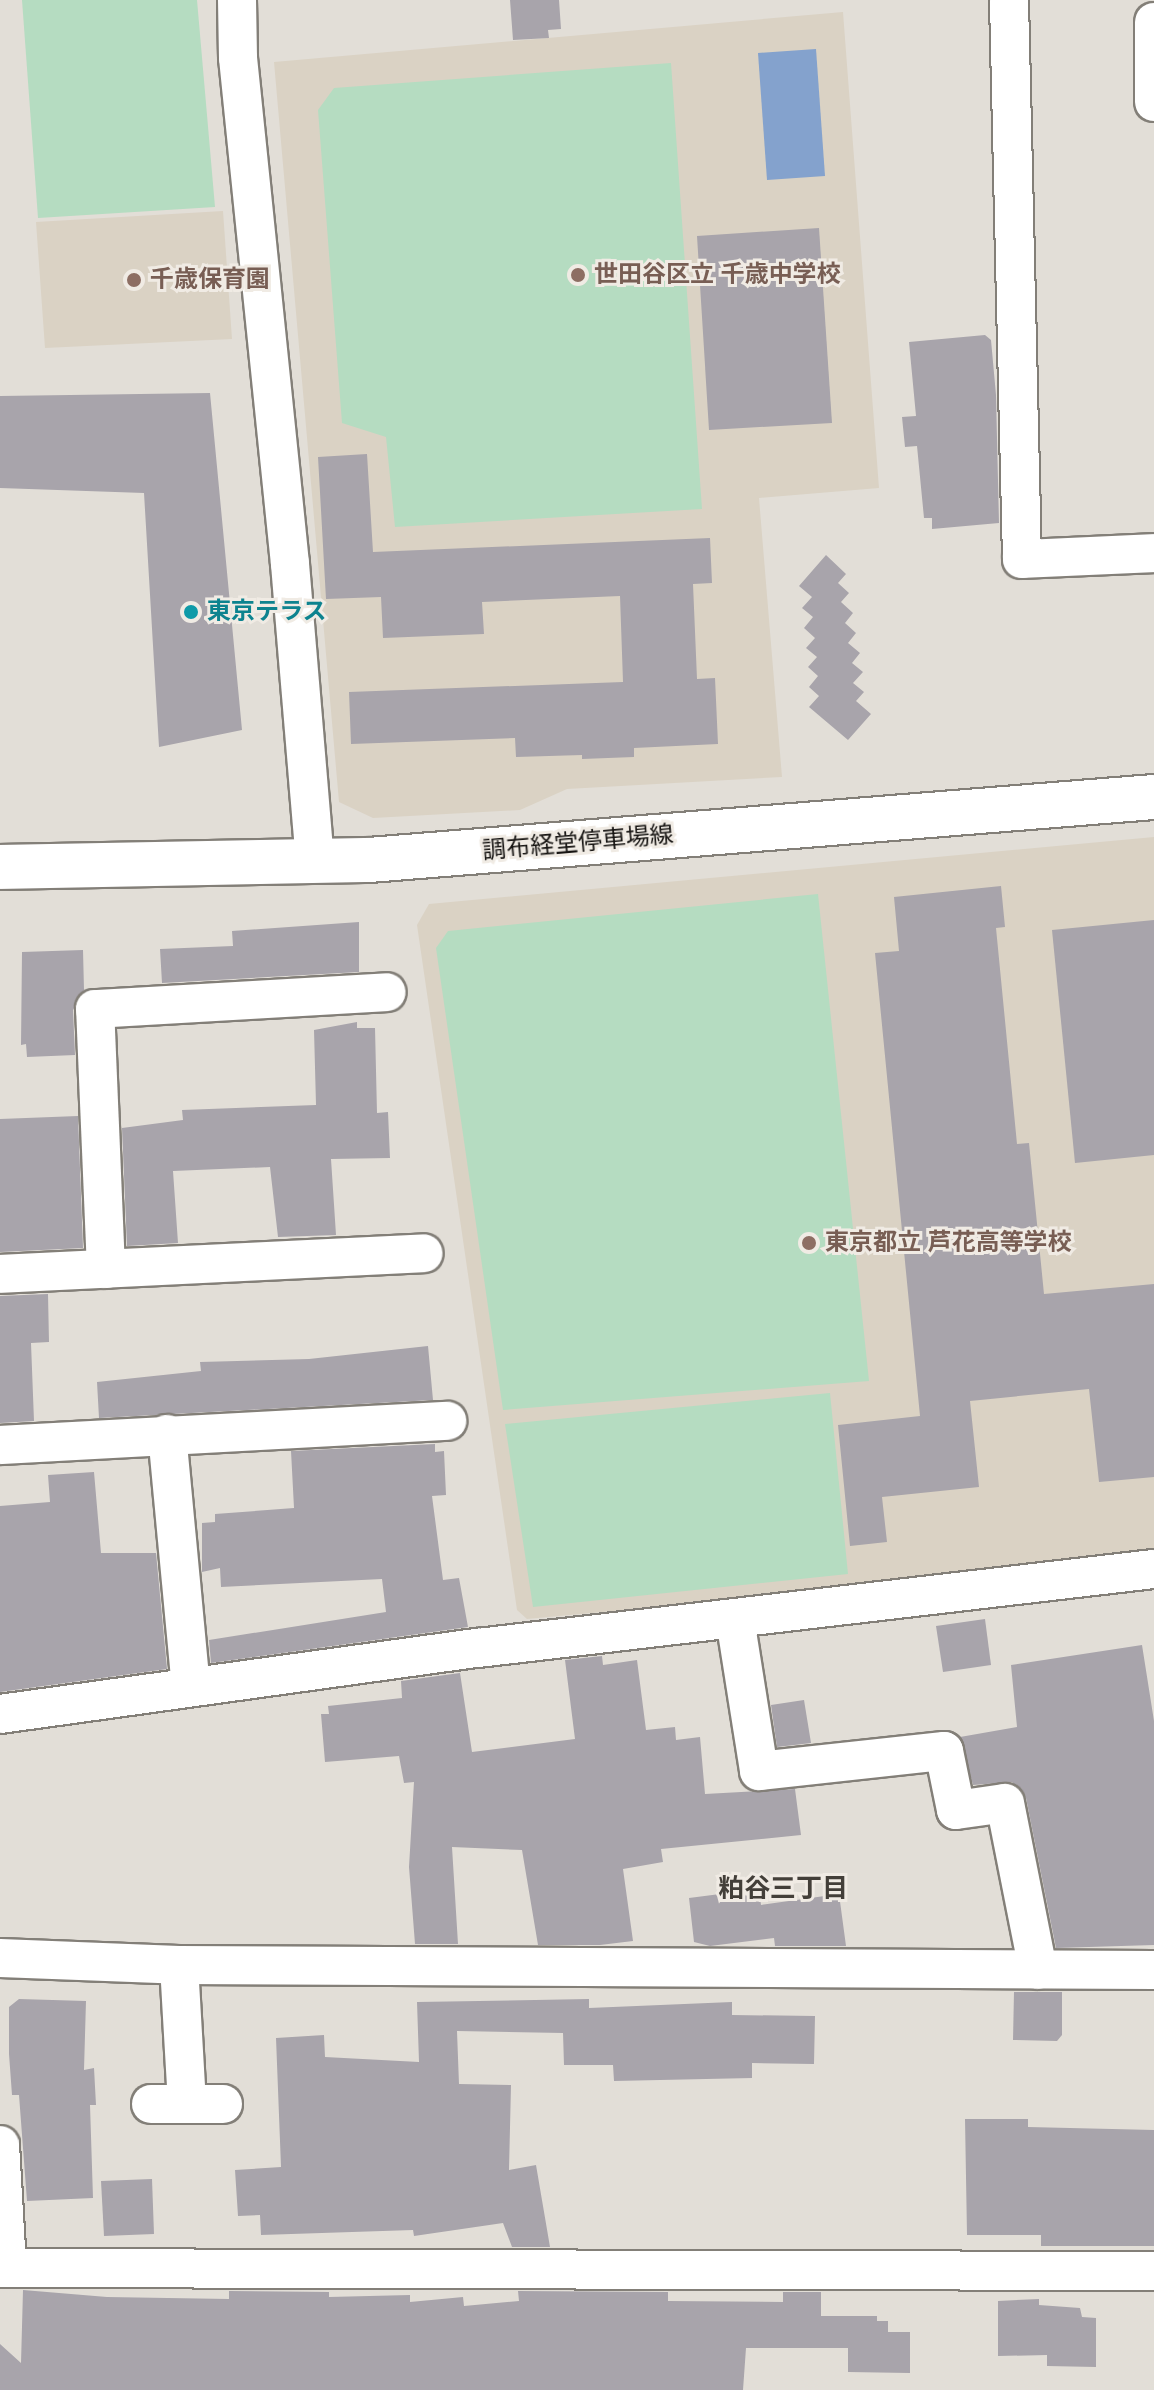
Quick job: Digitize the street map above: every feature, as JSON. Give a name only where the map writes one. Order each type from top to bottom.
[{"type":"main road","name":"調布経堂停車場線","points":[[0,867],[315,863],[1154,797]]},
{"type":"street","points":[[237,0],[238,58],[290,564],[315,863]]},
{"type":"street","points":[[1009,0],[1022,559],[1154,553]]},
{"type":"street","points":[[1154,22],[1154,102]]},
{"type":"street","points":[[106,1269],[95,1009],[387,992]]},
{"type":"street","points":[[0,1274],[423,1253]]},
{"type":"street","points":[[0,1445],[447,1421]]},
{"type":"street","points":[[167,1434],[191,1687]]},
{"type":"street","points":[[0,1714],[191,1687],[1154,1569]]},
{"type":"street","points":[[735,1619],[759,1771],[944,1751],[956,1810],[1005,1803],[1038,1970]]},
{"type":"street","points":[[0,1958],[179,1965],[1154,1970]]},
{"type":"street","points":[[179,1965],[187,2104]]},
{"type":"street","points":[[0,2145],[3,2268],[1154,2271]]},
{"type":"shaded area","name":"世田谷区立 千歳中学校","points":[[843,12],[879,488],[759,498],[782,777],[567,789],[520,810],[373,818],[339,802],[274,62]]},
{"type":"shaded area","name":"千歳保育園","points":[[223,211],[232,339],[45,348],[36,222]]},
{"type":"shaded area","name":"東京都立 芦花高等学校","points":[[1154,837],[1154,1561],[527,1619],[517,1610],[417,925],[429,904]]},
{"type":"green space","points":[[22,0],[197,0],[215,207],[38,218]]},
{"type":"green space","points":[[671,63],[702,509],[395,527],[386,437],[342,423],[318,110],[334,88]]},
{"type":"green space","points":[[818,894],[869,1381],[503,1410],[436,948],[448,931]]},
{"type":"green space","points":[[830,1393],[848,1574],[533,1607],[505,1424]]},
{"type":"water","points":[[816,49],[825,176],[767,180],[758,53]]},
{"type":"building","points":[[510,0],[559,0],[561,29],[548,30],[549,38],[513,40]]},
{"type":"building","points":[[819,228],[832,423],[709,430],[697,236]]},
{"type":"building","points":[[985,335],[991,340],[996,395],[999,523],[932,529],[932,518],[924,518],[917,446],[905,447],[902,417],[916,416],[909,342]]},
{"type":"building","name":"東京テラス","points":[[210,393],[242,730],[159,747],[144,493],[0,488],[0,396]]},
{"type":"building","points":[[367,454],[373,552],[710,538],[712,583],[693,584],[697,679],[715,678],[718,744],[634,748],[634,757],[582,759],[582,755],[516,757],[515,738],[351,744],[349,692],[623,682],[620,596],[482,602],[484,634],[383,638],[381,597],[326,599],[318,457]]},
{"type":"building","points":[[826,555],[846,574],[838,583],[849,593],[841,602],[853,613],[845,623],[856,633],[848,643],[860,653],[852,663],[863,672],[853,683],[864,692],[856,701],[871,714],[848,740],[809,707],[819,696],[809,687],[818,676],[808,667],[817,657],[806,648],[815,638],[804,628],[813,617],[802,608],[812,597],[799,586]]},
{"type":"building","points":[[1001,886],[1005,927],[996,928],[1017,1144],[1029,1143],[1044,1294],[1154,1284],[1154,1477],[1099,1482],[1089,1389],[970,1401],[979,1487],[882,1497],[887,1542],[850,1546],[838,1425],[920,1416],[875,953],[899,951],[894,897]]},
{"type":"building","points":[[1154,920],[1154,1155],[1075,1163],[1052,930]]},
{"type":"building","points":[[359,922],[359,972],[162,983],[160,949],[233,946],[232,931]]},
{"type":"building","points":[[83,950],[84,990],[73,1010],[75,1055],[27,1057],[26,1044],[21,1045],[22,952]]},
{"type":"building","points":[[357,1022],[357,1028],[375,1028],[377,1113],[388,1112],[390,1158],[331,1159],[336,1235],[278,1237],[270,1167],[173,1171],[178,1243],[127,1246],[122,1128],[183,1120],[182,1110],[316,1105],[314,1030]]},
{"type":"building","points":[[78,1116],[83,1248],[0,1252],[0,1119]]},
{"type":"building","points":[[48,1294],[49,1342],[31,1343],[34,1421],[0,1423],[0,1296]]},
{"type":"building","points":[[428,1346],[433,1400],[99,1418],[97,1382],[201,1371],[200,1362],[309,1359]]},
{"type":"building","points":[[435,1444],[435,1452],[444,1451],[446,1495],[432,1496],[443,1580],[459,1578],[468,1627],[211,1663],[209,1640],[386,1612],[382,1579],[221,1587],[220,1568],[202,1572],[202,1523],[215,1522],[215,1514],[294,1508],[291,1451]]},
{"type":"building","points":[[94,1472],[101,1553],[156,1553],[167,1669],[0,1692],[0,1506],[50,1502],[48,1475]]},
{"type":"building","points":[[985,1619],[991,1665],[943,1672],[936,1626]]},
{"type":"building","points":[[1142,1645],[1154,1721],[1154,1945],[1056,1948],[1026,1798],[1012,1782],[973,1785],[960,1737],[1017,1727],[1011,1665]]},
{"type":"building","points":[[602,1656],[603,1665],[637,1660],[646,1730],[675,1727],[676,1740],[700,1737],[705,1794],[795,1789],[801,1835],[661,1849],[663,1862],[623,1869],[633,1941],[600,1945],[538,1945],[522,1850],[452,1847],[458,1944],[415,1944],[409,1867],[414,1782],[404,1783],[399,1756],[325,1762],[321,1714],[329,1714],[328,1706],[402,1698],[401,1681],[460,1673],[472,1752],[575,1739],[565,1660]]},
{"type":"building","points":[[804,1700],[811,1743],[777,1747],[771,1705]]},
{"type":"building","points":[[759,1889],[761,1905],[839,1894],[846,1946],[775,1946],[774,1938],[710,1946],[694,1942],[689,1898]]},
{"type":"building","points":[[1014,1992],[1062,1992],[1062,2035],[1057,2041],[1013,2040]]},
{"type":"building","points":[[19,1999],[86,2001],[84,2070],[94,2068],[96,2105],[90,2105],[93,2198],[27,2201],[19,2095],[12,2095],[9,2054],[9,2007]]},
{"type":"building","points":[[589,1999],[589,2008],[732,2002],[732,2015],[815,2016],[814,2064],[752,2063],[752,2078],[614,2081],[613,2065],[564,2065],[563,2033],[457,2031],[459,2084],[511,2085],[509,2170],[536,2165],[550,2247],[512,2247],[503,2223],[414,2236],[413,2230],[261,2235],[260,2215],[238,2216],[235,2170],[281,2167],[276,2038],[324,2035],[325,2057],[419,2062],[417,2002]]},
{"type":"building","points":[[965,2119],[1028,2119],[1028,2127],[1154,2130],[1154,2246],[1041,2246],[1041,2235],[967,2235]]},
{"type":"building","points":[[152,2179],[154,2234],[104,2236],[101,2181]]},
{"type":"building","points":[[23,2290],[107,2297],[229,2299],[229,2291],[329,2292],[329,2297],[410,2295],[410,2302],[463,2297],[464,2306],[519,2301],[518,2291],[668,2292],[668,2301],[783,2302],[783,2292],[821,2292],[821,2316],[877,2316],[877,2321],[888,2321],[888,2332],[910,2332],[910,2373],[848,2372],[848,2348],[746,2348],[743,2390],[0,2390],[0,2344],[21,2363]]},
{"type":"building","points":[[1039,2299],[1039,2305],[1080,2308],[1082,2317],[1096,2318],[1096,2367],[1047,2366],[1047,2355],[998,2356],[998,2301]]},
{"type":"place","name":"世田谷区立 千歳中学校","points":[[578,275]]},
{"type":"place","name":"千歳保育園","points":[[134,280]]},
{"type":"place","name":"東京テラス","points":[[191,612]]},
{"type":"place","name":"東京都立 芦花高等学校","points":[[809,1243]]},
{"type":"district","name":"粕谷三丁目","points":[[783,1889]]}]
